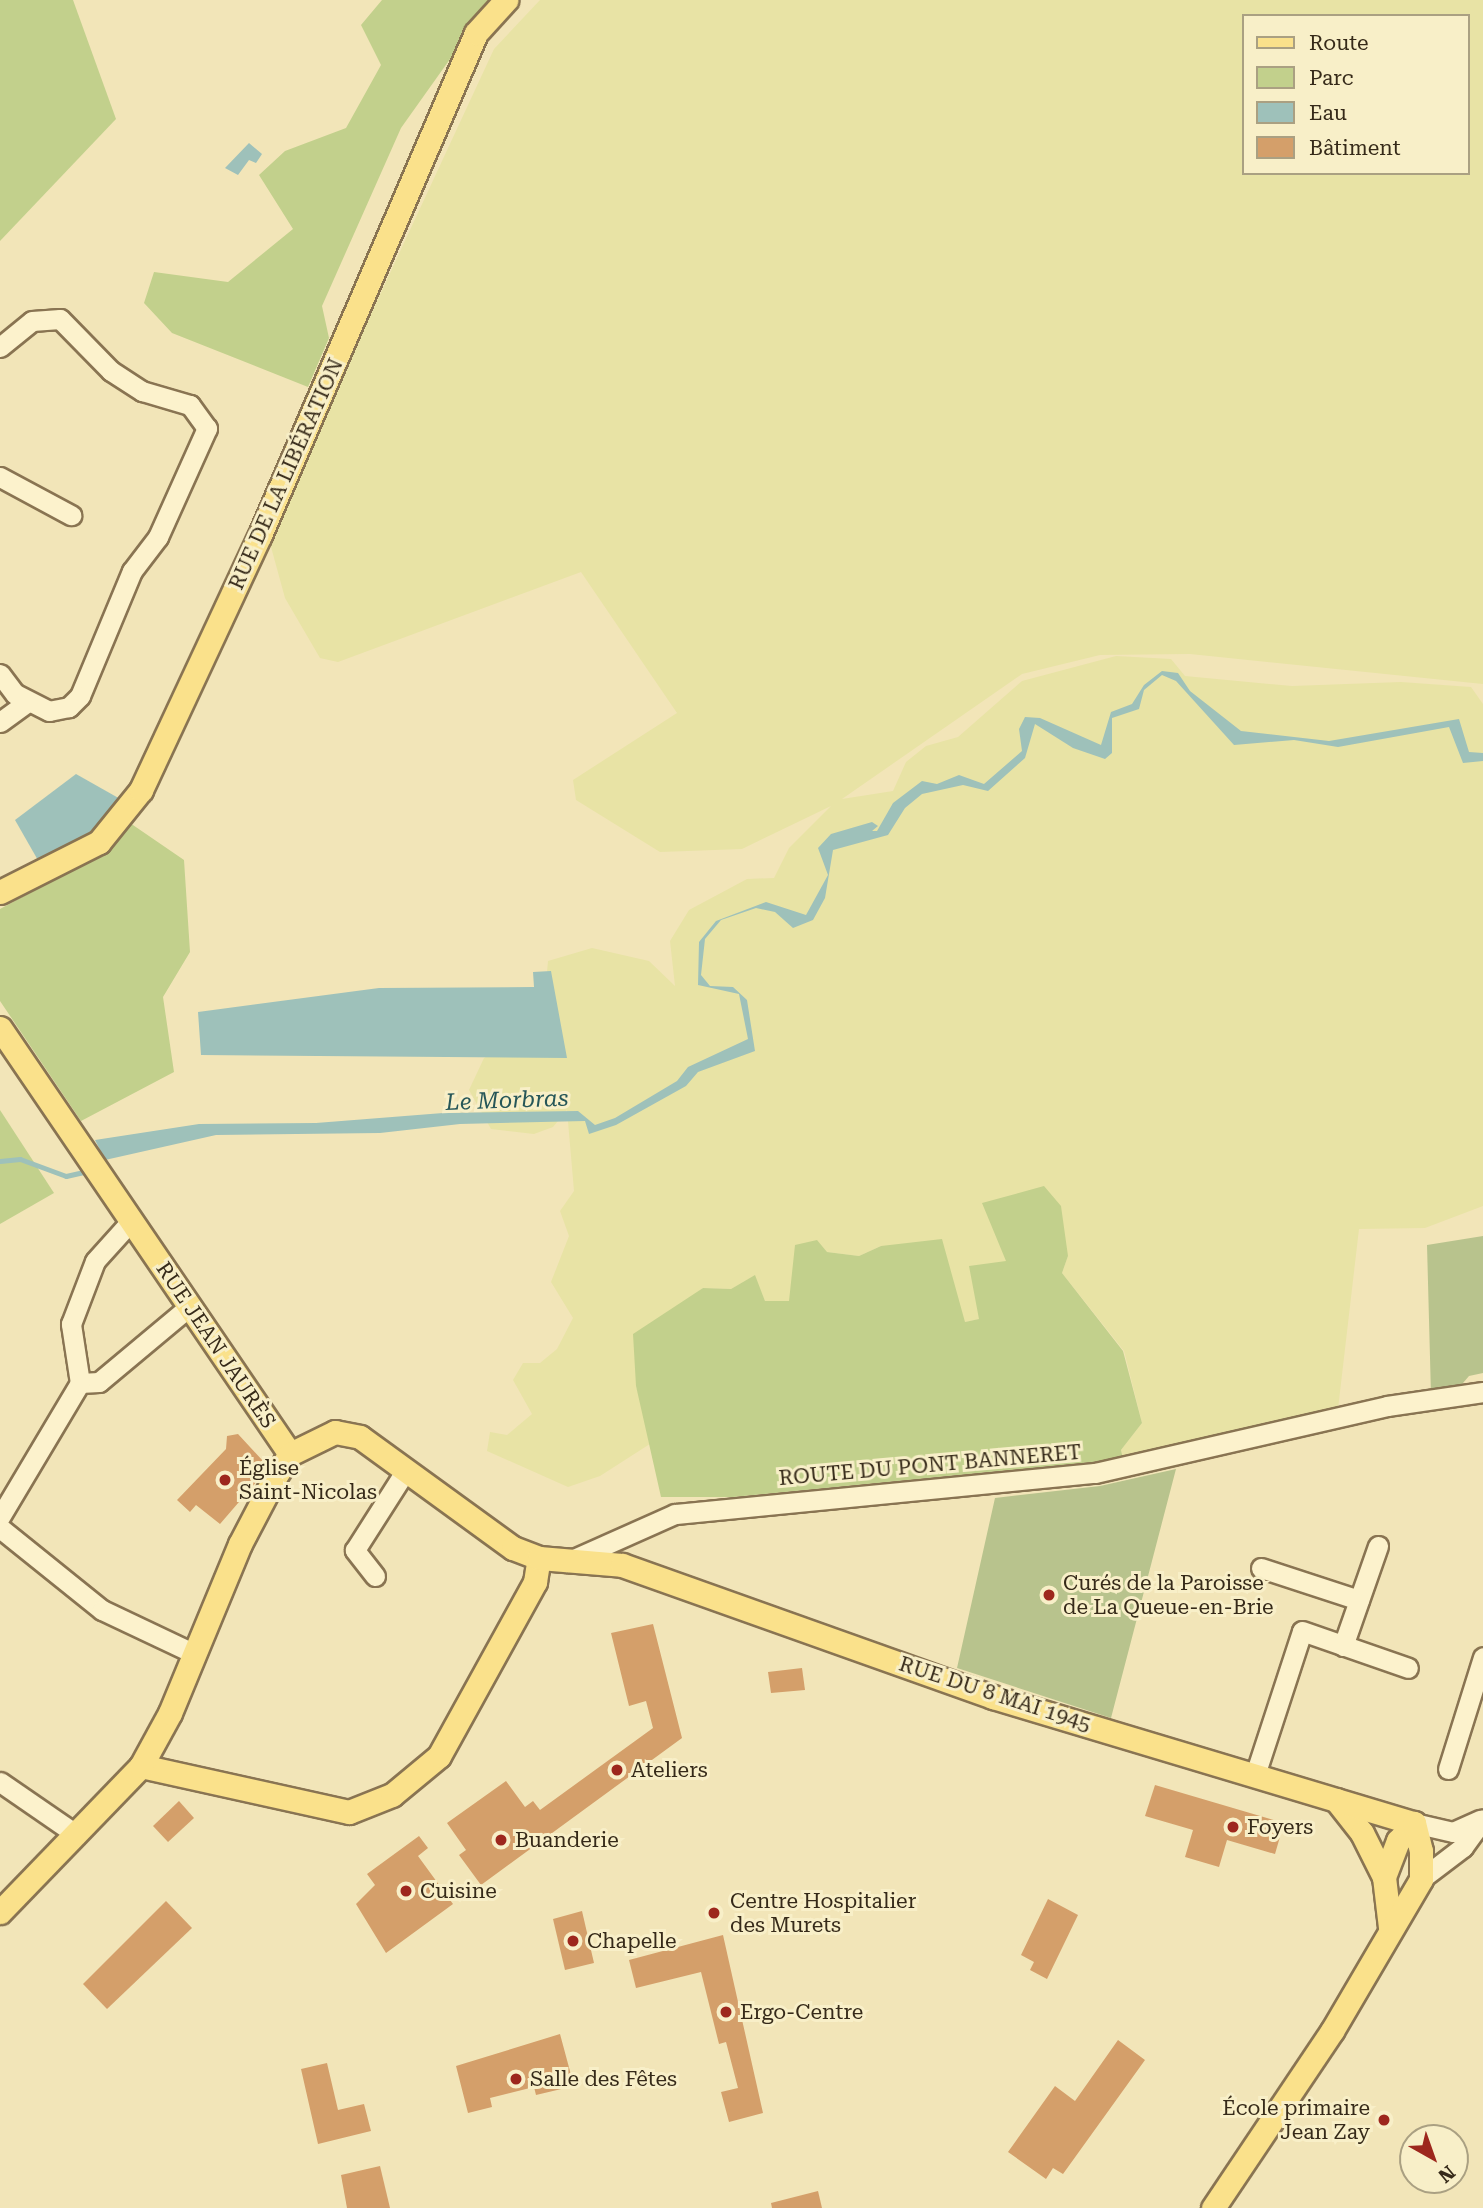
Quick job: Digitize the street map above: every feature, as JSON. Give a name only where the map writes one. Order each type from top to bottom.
[{"type":"main road","name":"RUE DE LA LIBÉRATION","points":[[0,892],[99,842],[141,790],[260,535],[476,33],[506,0]]},
{"type":"main road","name":"RUE JEAN JAURÈS","points":[[0,1028],[290,1454]]},
{"type":"main road","points":[[0,1912],[141,1766],[170,1713],[240,1544],[290,1454],[335,1432],[350,1433],[513,1548],[554,1560],[535,1582],[439,1756],[393,1795],[348,1812],[141,1766]]},
{"type":"main road","name":"RUE DU 8 MAI 1945","points":[[554,1560],[622,1565],[993,1697],[1414,1823]]},
{"type":"main road","points":[[1336,1800],[1362,1833],[1384,1877],[1390,1927]]},
{"type":"main road","points":[[1384,1877],[1398,1841],[1414,1823]]},
{"type":"main road","points":[[1213,2208],[1351,2001],[1390,1927],[1421,1880],[1422,1851],[1414,1823]]},
{"type":"street","points":[[0,347],[32,321],[60,319],[111,371],[142,391],[195,408],[207,428],[158,537],[132,571],[80,696],[69,707],[49,711],[28,702],[0,674]]},
{"type":"street","points":[[0,477],[71,515]]},
{"type":"street","points":[[0,722],[28,702]]},
{"type":"street","points":[[0,1517],[80,1383],[71,1324],[95,1261],[132,1220]]},
{"type":"street","points":[[80,1383],[99,1382],[190,1306]]},
{"type":"street","name":"ROUTE DU PONT BANNERET","points":[[554,1560],[675,1514],[782,1500],[1095,1473],[1387,1406],[1483,1392]]},
{"type":"street","points":[[375,1576],[355,1550],[406,1470]]},
{"type":"street","points":[[0,1528],[102,1610],[193,1653]]},
{"type":"street","points":[[622,1565],[615,1552],[628,1531]]},
{"type":"street","points":[[1343,1646],[1378,1546]]},
{"type":"street","points":[[1261,1568],[1359,1600]]},
{"type":"street","points":[[1255,1775],[1302,1631],[1408,1668]]},
{"type":"street","points":[[1448,1769],[1482,1664]]},
{"type":"street","points":[[0,1782],[76,1835]]},
{"type":"street","points":[[1421,1880],[1463,1847],[1483,1818]]},
{"type":"street","name":"RUE DU 8 MAI 1945","points":[[1414,1823],[1453,1832],[1483,1818]]},
{"type":"shaded area","points":[[540,0],[1483,0],[1483,684],[1190,654],[1100,655],[1022,674],[842,799],[893,791],[906,762],[926,746],[958,737],[1022,681],[1116,656],[1171,659],[1185,676],[1292,686],[1401,682],[1471,687],[1483,704],[1483,1206],[1425,1228],[1359,1229],[1338,1409],[1123,1459],[1121,1450],[1142,1423],[1124,1351],[1062,1273],[1068,1256],[1006,1261],[980,1319],[965,1322],[881,1246],[859,1256],[827,1252],[789,1301],[765,1301],[754,1276],[731,1289],[703,1288],[675,1309],[636,1386],[653,1442],[600,1476],[568,1487],[487,1451],[490,1432],[507,1435],[532,1414],[513,1380],[523,1363],[540,1363],[557,1349],[573,1318],[551,1282],[569,1236],[560,1211],[574,1191],[567,1110],[553,1127],[534,1134],[491,1129],[469,1090],[484,1058],[515,1042],[545,994],[548,961],[592,948],[649,961],[675,986],[670,941],[689,910],[747,879],[774,878],[789,848],[831,806],[742,849],[660,852],[576,800],[573,780],[677,713],[581,572],[338,662],[320,658],[285,598],[268,536],[494,49]]},
{"type":"green space","points":[[0,0],[73,0],[116,119],[0,241]]},
{"type":"green space","points":[[382,0],[492,0],[401,128],[322,306],[329,338],[308,387],[172,333],[144,303],[154,272],[228,282],[293,229],[259,175],[285,151],[346,128],[381,65],[361,25]]},
{"type":"green space","points":[[130,823],[184,860],[190,952],[163,997],[174,1072],[81,1121],[0,1001],[0,909],[106,852]]},
{"type":"green space","points":[[0,1110],[54,1193],[0,1224]]},
{"type":"green space","points":[[1044,1186],[1061,1206],[1068,1256],[1062,1273],[1123,1351],[1142,1423],[1121,1450],[1123,1459],[733,1497],[661,1497],[636,1386],[633,1334],[703,1288],[731,1289],[755,1275],[765,1301],[789,1301],[795,1245],[817,1240],[827,1252],[859,1256],[881,1246],[942,1239],[965,1322],[979,1319],[969,1266],[1006,1261],[982,1203]]},
{"type":"green space","points":[[1483,1236],[1483,1373],[1469,1376],[1457,1390],[1431,1395],[1427,1245]]},
{"type":"green space","points":[[1176,1469],[1111,1718],[957,1668],[995,1498],[1100,1486]]},
{"type":"water","points":[[249,143],[262,154],[256,163],[249,160],[238,175],[225,168]]},
{"type":"water","points":[[1162,671],[1178,673],[1190,691],[1241,731],[1329,741],[1459,719],[1469,752],[1483,753],[1483,761],[1463,763],[1449,727],[1338,747],[1294,740],[1234,745],[1176,681],[1162,675],[1144,690],[1139,709],[1112,718],[1112,753],[1105,759],[1073,748],[1035,724],[1025,758],[988,791],[963,785],[922,794],[905,808],[888,835],[833,850],[825,898],[813,920],[793,928],[775,912],[756,908],[721,920],[705,939],[701,975],[710,986],[733,987],[747,1000],[755,1051],[698,1072],[686,1086],[616,1125],[589,1134],[585,1121],[460,1124],[380,1133],[216,1135],[105,1160],[95,1140],[199,1124],[316,1123],[443,1113],[578,1111],[595,1125],[615,1118],[677,1081],[688,1067],[748,1039],[739,994],[698,985],[699,942],[716,921],[766,902],[806,915],[828,875],[818,848],[831,834],[872,822],[878,826],[872,831],[877,831],[893,803],[922,781],[937,784],[959,775],[984,784],[1022,751],[1019,729],[1025,717],[1040,718],[1101,745],[1111,712],[1132,704],[1144,685]]},
{"type":"water","points":[[76,774],[122,800],[88,838],[39,862],[15,820]]},
{"type":"water","points":[[551,971],[567,1058],[201,1055],[198,1012],[379,988],[534,987],[533,972]]},
{"type":"building","name":"Église Saint-Nicolas","points":[[238,1434],[263,1461],[250,1475],[257,1481],[220,1524],[196,1505],[190,1512],[177,1500],[226,1449],[227,1436]]},
{"type":"building","points":[[653,1624],[682,1738],[481,1885],[459,1855],[466,1850],[447,1823],[506,1781],[525,1807],[533,1801],[540,1810],[653,1728],[646,1701],[629,1706],[611,1633]]},
{"type":"building","points":[[802,1668],[805,1690],[771,1693],[768,1672]]},
{"type":"building","name":"Foyers","points":[[1155,1785],[1284,1823],[1275,1854],[1227,1840],[1219,1867],[1185,1857],[1193,1830],[1145,1816]]},
{"type":"building","points":[[179,1801],[194,1818],[168,1842],[153,1826]]},
{"type":"building","name":"Cuisine","points":[[419,1836],[428,1848],[418,1856],[453,1904],[386,1953],[356,1904],[375,1885],[367,1874]]},
{"type":"building","points":[[1048,1899],[1078,1915],[1047,1979],[1030,1970],[1034,1962],[1021,1955]]},
{"type":"building","points":[[166,1901],[192,1928],[107,2009],[83,1984]]},
{"type":"building","name":"Chapelle","points":[[582,1911],[594,1963],[565,1970],[553,1919]]},
{"type":"building","name":"Ergo-Centre","points":[[723,1935],[763,2113],[729,2122],[721,2092],[738,2088],[726,2042],[719,2044],[701,1972],[636,1988],[629,1960]]},
{"type":"building","name":"Salle des Fêtes","points":[[560,2034],[574,2086],[536,2095],[534,2087],[490,2098],[492,2107],[468,2113],[456,2066]]},
{"type":"building","points":[[1118,2040],[1145,2060],[1063,2174],[1053,2168],[1046,2179],[1008,2152],[1055,2086],[1075,2101]]},
{"type":"building","points":[[327,2063],[338,2110],[364,2104],[371,2131],[318,2144],[301,2069]]},
{"type":"building","points":[[380,2166],[390,2208],[347,2208],[341,2175]]},
{"type":"building","points":[[818,2191],[822,2208],[772,2208],[771,2203]]},
{"type":"waterway","name":"Le Morbras","points":[[0,1161],[20,1159],[66,1176],[84,1172]]},
{"type":"place","name":"Église Saint-Nicolas","points":[[225,1480]]},
{"type":"place","name":"Curés de la Paroisse de La Queue-en-Brie","points":[[1049,1595]]},
{"type":"place","name":"Ateliers","points":[[617,1770]]},
{"type":"place","name":"Foyers","points":[[1233,1827]]},
{"type":"place","name":"Buanderie","points":[[501,1840]]},
{"type":"place","name":"Cuisine","points":[[406,1891]]},
{"type":"place","name":"Centre Hospitalier des Murets","points":[[714,1913]]},
{"type":"place","name":"Chapelle","points":[[573,1941]]},
{"type":"place","name":"Ergo-Centre","points":[[726,2012]]},
{"type":"place","name":"Salle des Fêtes","points":[[516,2079]]},
{"type":"place","name":"École primaire Jean Zay","points":[[1384,2120]]}]
